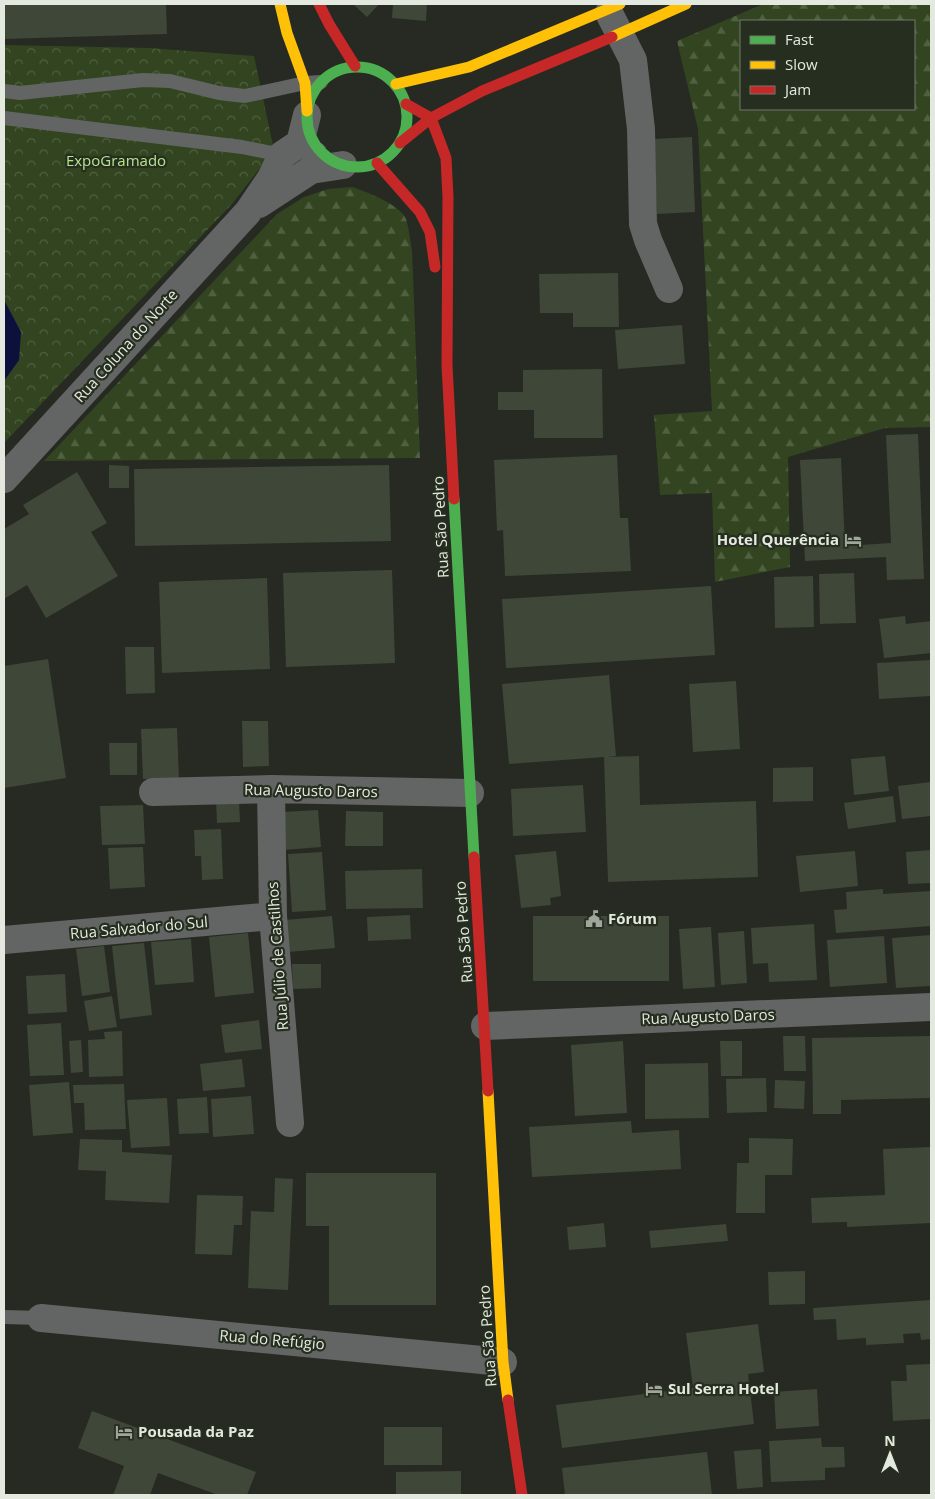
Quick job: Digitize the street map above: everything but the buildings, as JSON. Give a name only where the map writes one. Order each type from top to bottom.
[{"type":"main road","points":[[280,4],[287,33],[305,83],[310,134],[327,157],[343,165],[360,167],[377,163],[390,155],[400,143],[431,118],[482,91],[686,4]]},
{"type":"main road","points":[[319,4],[355,66]]},
{"type":"main road","points":[[396,84],[469,67],[613,7]]},
{"type":"main road","points":[[307,115],[308,105],[313,93],[321,82],[338,71],[355,66],[367,67],[378,71],[396,84],[402,94],[408,116],[406,129],[400,143]]},
{"type":"main road","points":[[454,119],[482,91]]},
{"type":"main road","points":[[406,104],[431,118]]},
{"type":"main road","name":"Rua São Pedro","points":[[431,118],[446,158],[448,197],[447,365],[470,793],[503,1362],[522,1495]]},
{"type":"main road","points":[[446,129],[446,158]]},
{"type":"main road","name":"Rua São Pedro","points":[[377,163],[420,212],[430,232],[447,365]]},
{"type":"street","points":[[613,7],[619,34],[633,60],[641,128],[643,224],[669,289]]},
{"type":"street","name":"Rua Coluna do Norte","points":[[4,479],[248,212],[271,178],[282,155],[300,143],[307,115]]},
{"type":"street","name":"Rua Coluna do Norte","points":[[248,212],[311,170],[343,165]]},
{"type":"street","name":"Rua Augusto Daros","points":[[153,792],[271,789],[470,793]]},
{"type":"street","name":"Rua Júlio de Castilhos","points":[[271,789],[273,916],[290,1123]]},
{"type":"street","name":"Rua Salvador do Sul","points":[[4,940],[273,916]]},
{"type":"street","name":"Rua Augusto Daros","points":[[485,1026],[931,1007]]},
{"type":"street","name":"Rua do Refúgio","points":[[41,1318],[503,1362]]},
{"type":"lane","points":[[4,91],[20,93],[143,80],[170,81],[219,93],[245,96],[305,83],[321,82]]},
{"type":"lane","points":[[4,118],[242,147],[282,155],[320,150]]},
{"type":"lane","points":[[4,1317],[41,1318]]},
{"type":"green space","points":[[763,4],[931,4],[931,427],[885,428],[788,457],[790,567],[715,582],[712,493],[660,495],[654,415],[712,411],[698,129],[677,41]]},
{"type":"green space","name":"ExpoGramado","points":[[4,45],[149,48],[254,56],[274,150],[232,204],[4,443]]},
{"type":"green space","points":[[352,187],[390,204],[403,214],[406,219],[412,250],[420,458],[44,461],[277,214],[304,197],[328,189]]},
{"type":"shaded area","points":[[4,300],[21,332],[19,360],[4,381]]},
{"type":"traffic: fast","points":[[357,67],[367,68],[385,75],[399,89],[406,107],[407,117],[406,127],[399,145],[385,159],[367,166],[357,167],[347,166],[329,159],[315,145],[308,127],[307,117],[308,107],[315,89],[329,75],[347,68],[357,67]]},
{"type":"traffic: fast","points":[[454,499],[474,857]]},
{"type":"traffic: slow","points":[[280,4],[287,33],[305,83],[307,111]]},
{"type":"traffic: slow","points":[[396,84],[469,67],[620,4]]},
{"type":"traffic: slow","points":[[612,37],[686,4]]},
{"type":"traffic: slow","points":[[488,1091],[503,1362],[508,1400]]},
{"type":"traffic: jam","points":[[319,4],[355,66]]},
{"type":"traffic: jam","points":[[400,143],[431,118],[482,91],[612,37]]},
{"type":"traffic: jam","points":[[406,104],[431,118],[446,158],[448,197],[447,365],[454,499]]},
{"type":"traffic: jam","points":[[377,163],[420,212],[430,232],[435,267]]},
{"type":"traffic: jam","points":[[474,857],[488,1091]]},
{"type":"traffic: jam","points":[[508,1400],[522,1495]]},
{"type":"place","name":"Hotel Querência","points":[[853,540]]},
{"type":"place","name":"Fórum","points":[[594,919]]},
{"type":"place","name":"Sul Serra Hotel","points":[[654,1389]]},
{"type":"place","name":"Pousada da Paz","points":[[124,1432]]}]
